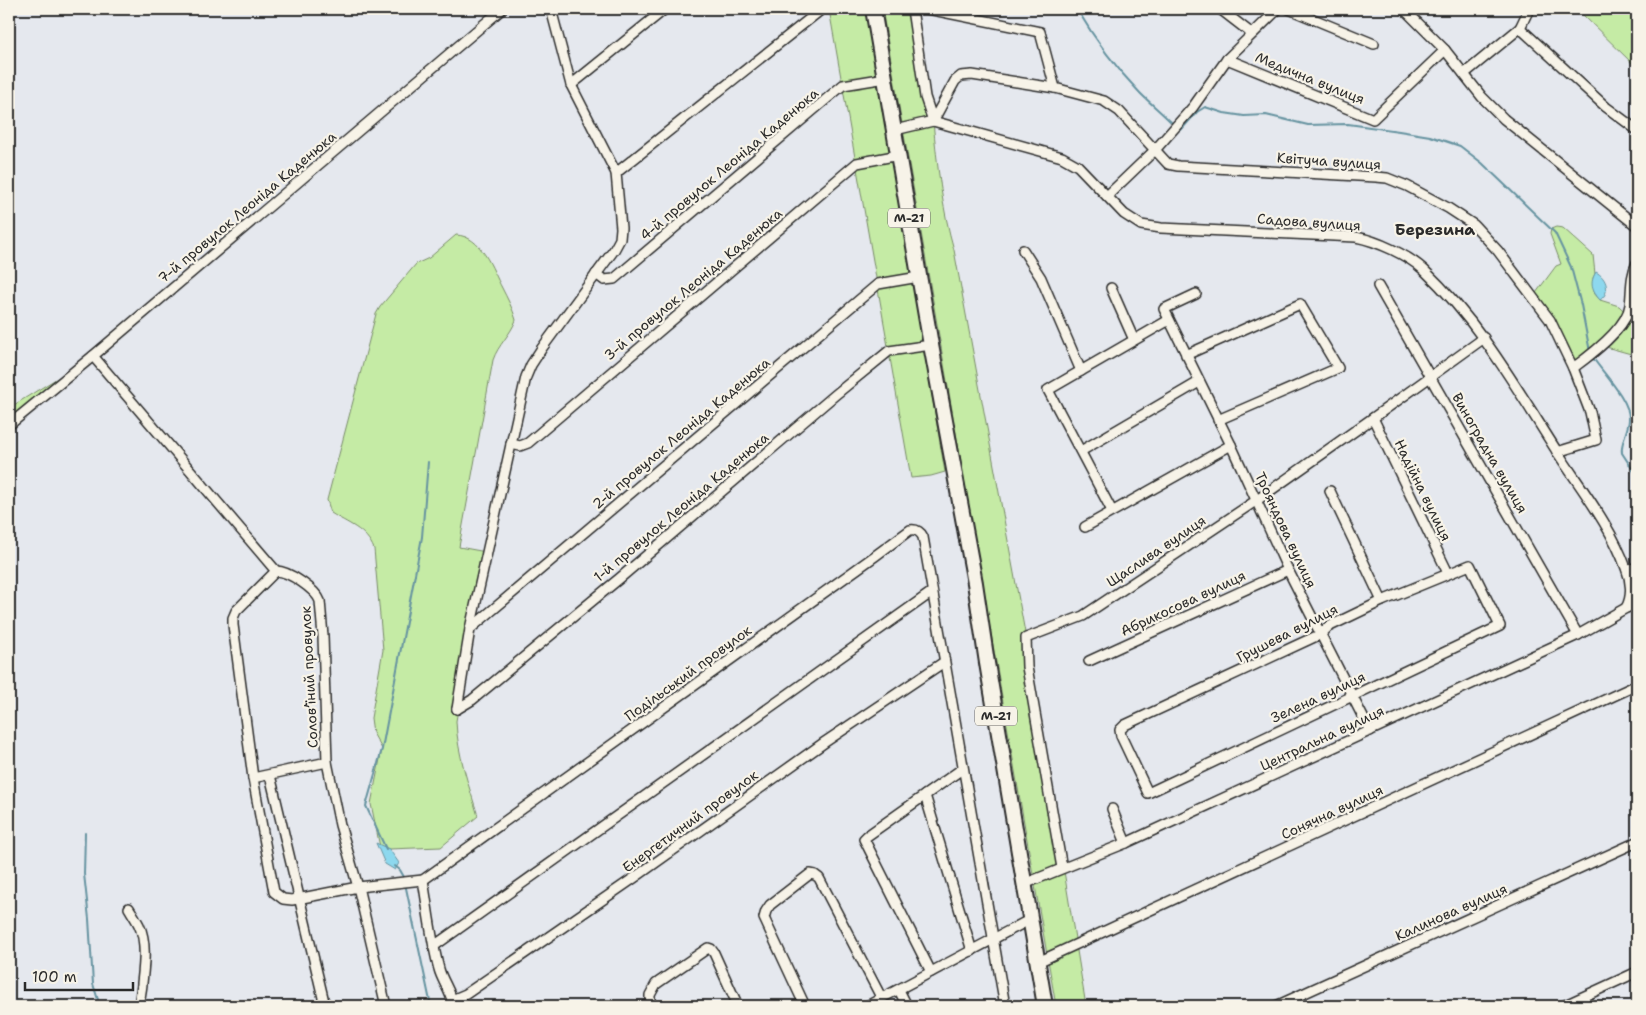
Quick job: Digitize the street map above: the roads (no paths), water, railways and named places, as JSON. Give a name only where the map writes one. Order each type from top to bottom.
[{"type":"highway","name":"М-21","points":[[873,9],[931,345],[975,583],[1045,1006]]},
{"type":"street","name":"7-й провулок Леоніда Каденюка","points":[[9,424],[93,356],[502,9]]},
{"type":"street","points":[[470,629],[526,377],[531,365],[547,341],[614,250],[620,239],[621,228],[616,173],[571,85],[552,9]]},
{"type":"street","points":[[571,85],[665,9]]},
{"type":"street","points":[[616,173],[822,9]]},
{"type":"street","points":[[895,130],[933,120],[925,97],[912,9]]},
{"type":"street","points":[[928,9],[1040,32],[1054,88]]},
{"type":"street","name":"Медична вулиця","points":[[1220,9],[1251,33]]},
{"type":"street","name":"Медична вулиця","points":[[1107,196],[1155,150],[1192,107],[1227,59],[1251,33],[1278,9]]},
{"type":"street","points":[[1289,9],[1374,44]]},
{"type":"street","points":[[1404,9],[1445,50],[1482,97],[1504,119],[1637,226]]},
{"type":"street","points":[[1464,74],[1520,28],[1529,9]]},
{"type":"street","points":[[1520,28],[1606,107],[1637,130]]},
{"type":"street","name":"Медична вулиця","points":[[1227,59],[1374,119],[1445,50]]},
{"type":"street","name":"Квітуча вулиця","points":[[933,120],[955,81],[962,76],[972,75],[1054,88],[1096,98],[1111,105],[1168,164],[1387,178],[1407,186],[1448,208],[1486,237],[1550,320],[1574,368],[1590,412],[1596,440],[1557,452]]},
{"type":"street","name":"4-й провулок Леоніда Каденюка","points":[[596,274],[604,280],[614,279],[843,85],[886,78]]},
{"type":"street","name":"Садова вулиця","points":[[933,120],[1062,157],[1078,166],[1124,214],[1141,225],[1356,237],[1373,242],[1422,268],[1454,301],[1484,338],[1611,533],[1627,569],[1631,594],[1626,608]]},
{"type":"street","name":"3-й провулок Леоніда Каденюка","points":[[512,444],[520,446],[528,443],[857,163],[899,155]]},
{"type":"street","points":[[1023,250],[1041,278],[1081,371]]},
{"type":"street","points":[[1574,368],[1595,351],[1627,316],[1630,307],[1632,279],[1637,263]]},
{"type":"street","name":"2-й провулок Леоніда Каденюка","points":[[470,629],[878,284],[919,277]]},
{"type":"street","name":"Виноградна вулиця","points":[[1378,286],[1578,635]]},
{"type":"street","points":[[1112,288],[1134,340]]},
{"type":"street","points":[[1112,511],[1048,390],[1169,320],[1164,309],[1196,294]]},
{"type":"street","points":[[1186,356],[1300,304],[1338,368],[1218,420]]},
{"type":"street","name":"Трояндова вулиця","points":[[1169,320],[1231,445],[1288,570],[1370,731]]},
{"type":"street","name":"Щаслива вулиця","points":[[1062,868],[1027,667],[1026,638],[1083,616],[1256,500],[1484,338]]},
{"type":"street","name":"1-й провулок Леоніда Каденюка","points":[[470,629],[458,709],[472,700],[620,578],[816,411],[889,352],[931,345]]},
{"type":"street","points":[[93,356],[276,571],[236,611],[233,618],[253,778],[274,892],[283,899],[299,899],[358,887],[423,880],[440,974],[452,1003]]},
{"type":"street","points":[[1081,451],[1199,382]]},
{"type":"street","name":"Надійна вулиця","points":[[1373,418],[1448,573]]},
{"type":"street","points":[[1085,527],[1231,445]]},
{"type":"street","points":[[1330,491],[1382,601]]},
{"type":"street","name":"Подільський провулок","points":[[423,880],[910,530],[917,530],[923,537],[962,769],[1005,1006]]},
{"type":"street","name":"Грушева вулиця","points":[[1148,793],[1121,736],[1120,730],[1125,725],[1321,634],[1328,627],[1382,601],[1470,565],[1500,626]]},
{"type":"street","points":[[1627,569],[1637,568]]},
{"type":"street","name":"Абрикосова вулиця","points":[[1089,661],[1288,570]]},
{"type":"street","name":"Соловʼїний провулок","points":[[276,571],[286,572],[312,590],[320,601],[327,762],[340,825],[358,887],[386,1006]]},
{"type":"street","points":[[434,946],[932,592]]},
{"type":"street","name":"Центральна вулиця","points":[[1024,884],[1126,843],[1578,635],[1626,608],[1637,604]]},
{"type":"street","name":"Зелена вулиця","points":[[1148,793],[1500,626]]},
{"type":"street","name":"Енергетичний провулок","points":[[452,1003],[610,895],[811,751],[944,662]]},
{"type":"street","name":"Сонячна вулиця","points":[[1038,962],[1637,685]]},
{"type":"street","name":"Соловʼїний провулок","points":[[253,778],[327,762]]},
{"type":"street","points":[[931,972],[864,841],[867,836],[962,769]]},
{"type":"street","points":[[270,775],[325,1006]]},
{"type":"street","points":[[925,795],[972,951]]},
{"type":"street","points":[[1112,810],[1126,843]]},
{"type":"street","name":"Калинова вулиця","points":[[1276,1006],[1637,842]]},
{"type":"street","points":[[805,1006],[764,918],[770,905],[810,874],[819,878],[882,999]]},
{"type":"street","points":[[129,908],[139,926],[143,939],[142,993],[139,1001],[141,1006]]},
{"type":"street","points":[[868,1006],[1031,919]]},
{"type":"street","points":[[650,1006],[650,995],[656,984],[708,948],[714,953],[738,1006]]},
{"type":"street","points":[[1563,1006],[1637,972]]},
{"type":"street","points":[[899,990],[908,1006]]},
{"type":"water","points":[[1596,272],[1603,278],[1606,285],[1606,293],[1600,300],[1592,287]]},
{"type":"water","points":[[376,843],[389,849],[399,863],[395,870],[385,864]]},
{"type":"waterway","points":[[1077,9],[1098,42],[1122,73],[1171,122]]},
{"type":"waterway","points":[[1181,130],[1197,112],[1205,107],[1224,113],[1244,116],[1266,115],[1308,125],[1348,124],[1399,131],[1430,136],[1460,146],[1482,163],[1555,233],[1571,267],[1590,352]]},
{"type":"waterway","points":[[1593,358],[1621,395],[1628,412],[1628,427],[1622,445],[1622,453],[1637,476]]},
{"type":"waterway","points":[[386,849],[366,806],[382,749],[422,537],[428,462]]},
{"type":"waterway","points":[[85,833],[84,874],[93,984],[100,1006]]},
{"type":"waterway","points":[[395,866],[404,877]]},
{"type":"waterway","points":[[406,888],[431,1006]]},
{"type":"district","name":"Березина","points":[[1435,229]]}]
